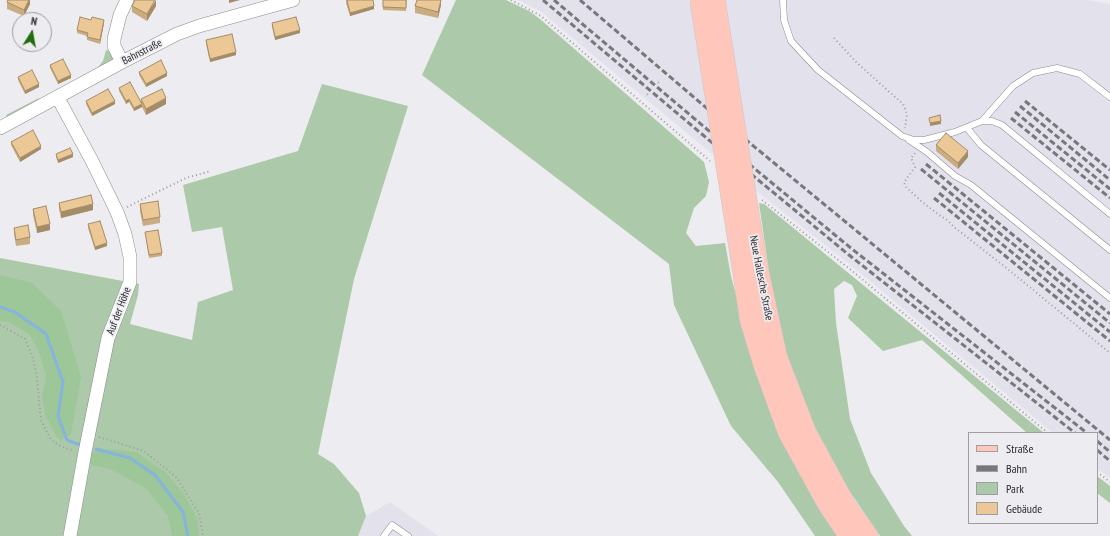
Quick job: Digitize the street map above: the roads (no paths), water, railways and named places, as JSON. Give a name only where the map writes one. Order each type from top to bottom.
[{"type":"main road","name":"Neue Hallesche Straße","points":[[700,0],[750,265],[777,356],[806,432],[846,506],[868,536]]},
{"type":"main road","name":"Neue Hallesche Straße","points":[[715,0],[750,265],[750,320],[764,366],[788,432],[827,503],[849,536]]},
{"type":"street","points":[[122,62],[114,46],[114,39],[120,15],[126,0]]},
{"type":"street","name":"Bahnstraße","points":[[0,128],[177,34],[199,26],[293,0]]},
{"type":"street","name":"Auf der Höhe","points":[[58,98],[92,161],[117,212],[125,234],[130,257],[130,282],[108,338],[70,536]]},
{"type":"lane","points":[[783,0],[784,20],[791,41],[818,70],[955,176],[971,185],[1110,298]]},
{"type":"lane","points":[[902,136],[914,140],[924,140],[967,128],[982,121],[1013,86],[1033,73],[1057,68],[1080,74],[1110,97]]},
{"type":"lane","points":[[982,121],[992,121],[1002,125],[1110,214]]},
{"type":"lane","points":[[967,128],[981,144],[1110,250]]},
{"type":"lane","points":[[384,536],[392,525],[408,536]]},
{"type":"waterway","points":[[0,307],[15,312],[46,334],[63,382],[58,416],[67,440],[80,445]]},
{"type":"waterway","points":[[96,449],[130,458],[155,475],[183,512],[188,536]]},
{"type":"railway","points":[[543,0],[716,146]]},
{"type":"railway","points":[[554,0],[715,136]]},
{"type":"railway","points":[[580,0],[710,111]]},
{"type":"railway","points":[[1025,101],[1110,170]]},
{"type":"railway","points":[[1020,106],[1110,180]]},
{"type":"railway","points":[[1015,112],[1110,189]]},
{"type":"railway","points":[[1011,118],[1110,198]]},
{"type":"railway","points":[[745,139],[1110,440]]},
{"type":"railway","points":[[749,164],[852,249],[1086,432]]},
{"type":"railway","points":[[926,164],[1110,314]]},
{"type":"railway","points":[[921,169],[1110,323]]},
{"type":"railway","points":[[751,174],[849,255],[1074,432]]},
{"type":"railway","points":[[939,193],[1110,332]]},
{"type":"railway","points":[[934,198],[1110,341]]},
{"type":"railway","points":[[1098,442],[1110,452]]},
{"type":"railway","points":[[1098,451],[1110,461]]}]
